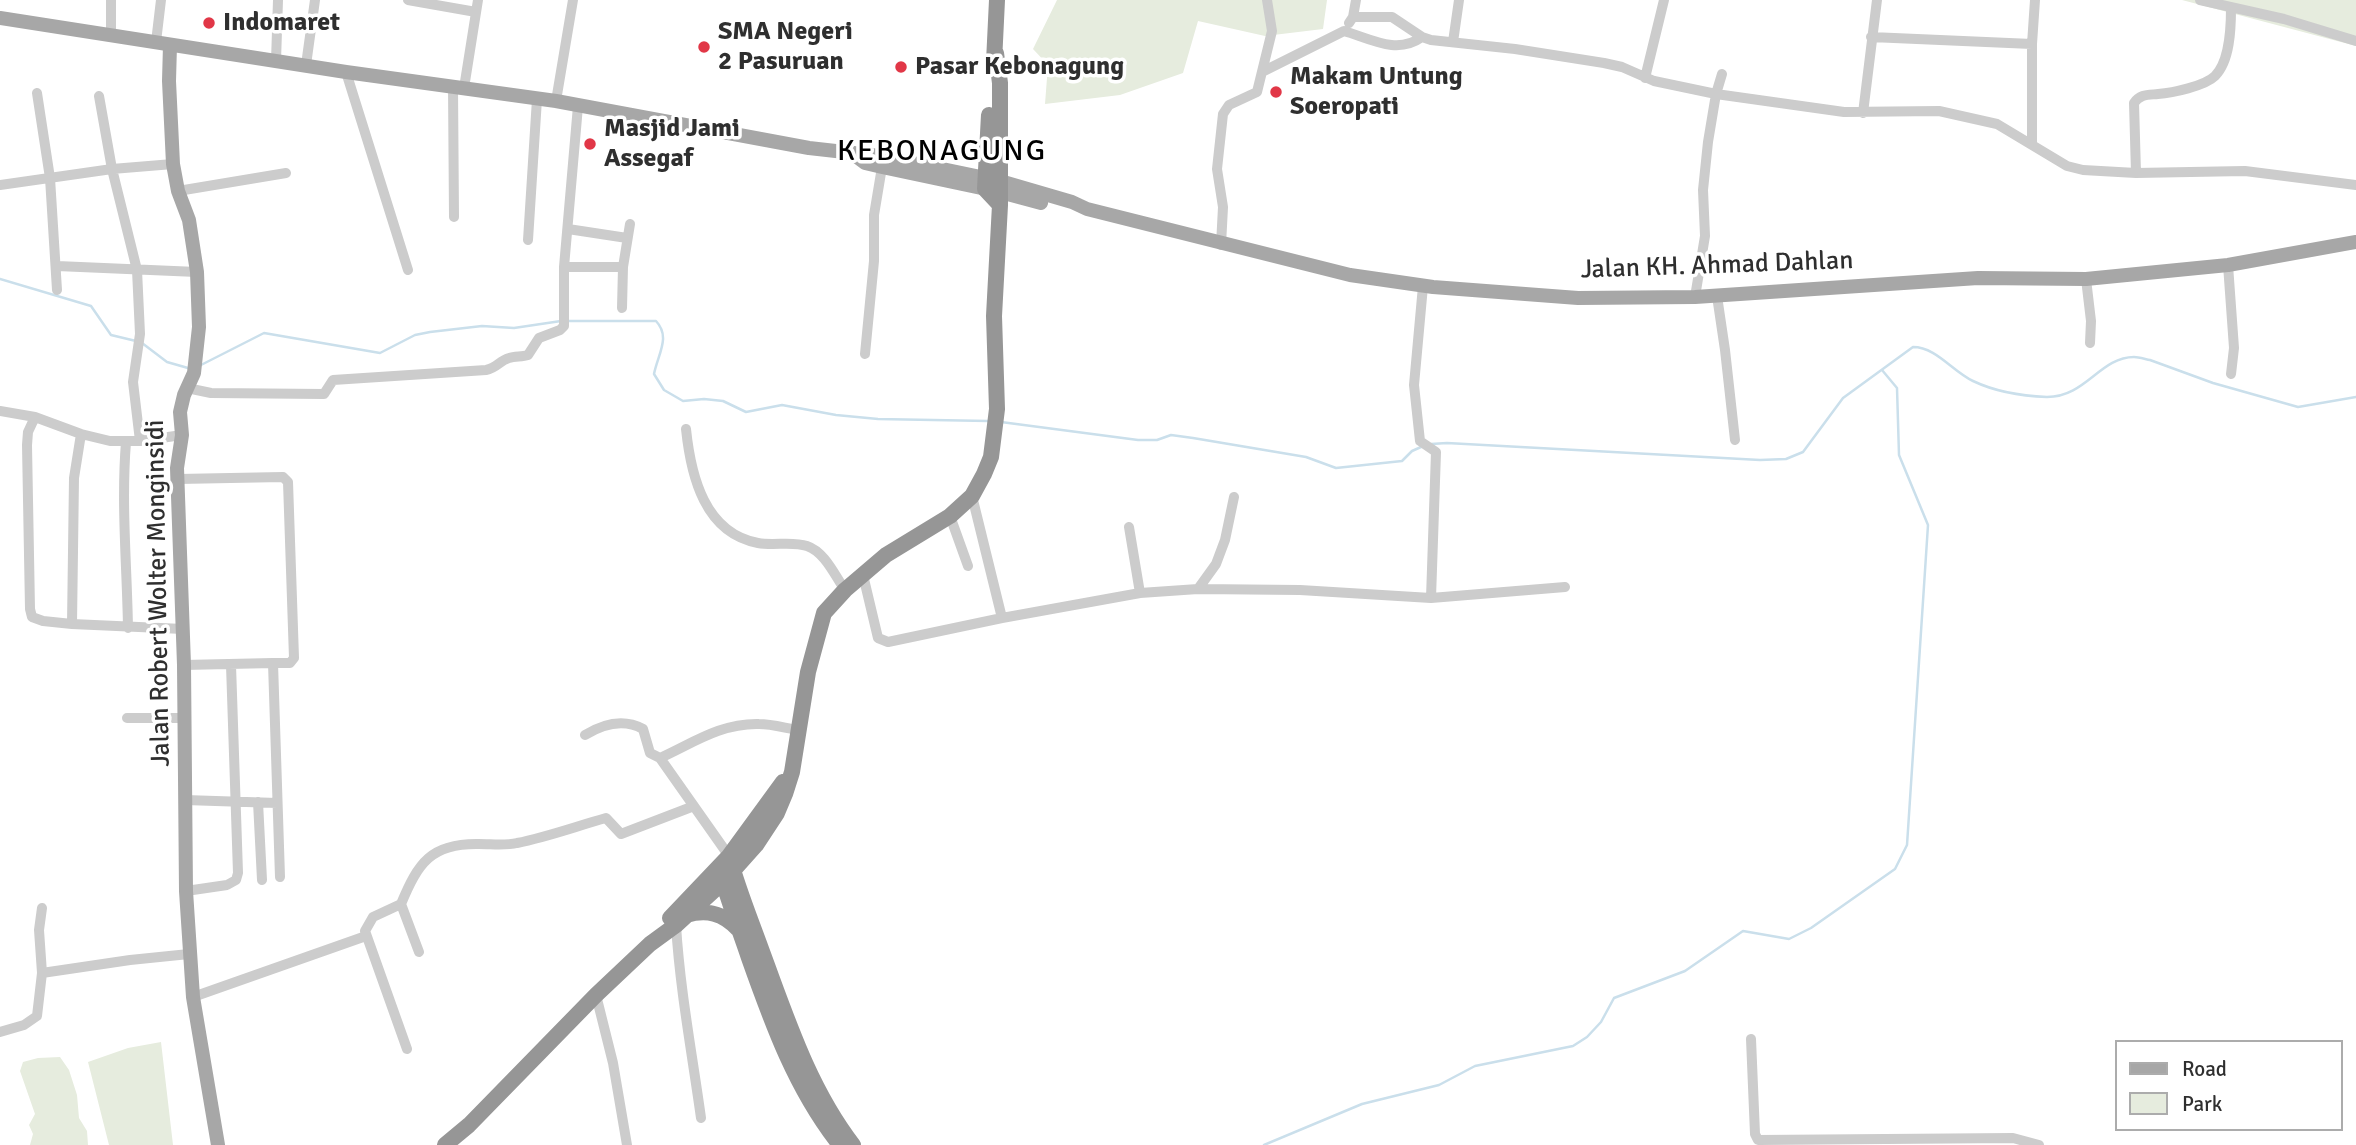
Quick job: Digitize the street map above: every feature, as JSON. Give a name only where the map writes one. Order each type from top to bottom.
[{"type":"highway","points":[[650,944],[683,904],[756,845],[778,813],[792,772],[807,672],[824,613],[845,590],[886,555],[950,516],[972,496],[991,457],[997,409],[990,82],[996,53],[997,0]]},
{"type":"highway","points":[[445,1145],[469,1125],[596,995],[650,944],[681,920],[726,869],[792,772]]},
{"type":"highway","points":[[743,901],[744,884],[756,845]]},
{"type":"highway","points":[[726,869],[743,901],[802,1056],[819,1093],[853,1145]]},
{"type":"highway","points":[[726,869],[739,930],[772,1023],[800,1084],[840,1145]]},
{"type":"highway","points":[[681,920],[708,912],[721,915],[739,930]]},
{"type":"main road","points":[[0,18],[346,72],[556,101],[854,154],[880,156],[994,189]]},
{"type":"main road","name":"Jalan Robert Wolter Monginsidi","points":[[163,43],[169,81],[173,164],[178,191],[189,220],[197,272],[199,327],[195,366],[180,412],[182,435],[178,479],[184,665],[186,891],[192,997],[218,1145]]},
{"type":"main road","points":[[854,154],[865,163],[994,189]]},
{"type":"main road","name":"Jalan KH. Ahmad Dahlan","points":[[994,189],[1071,210],[1087,209],[1350,275],[1423,286],[1578,298],[1717,296],[1978,278],[2086,279],[2228,265],[2356,242]]},
{"type":"street","points":[[111,0],[111,36]]},
{"type":"street","points":[[161,0],[163,43]]},
{"type":"street","points":[[275,61],[278,0]]},
{"type":"street","points":[[306,65],[315,0]]},
{"type":"street","points":[[408,0],[475,12]]},
{"type":"street","points":[[454,217],[458,87],[478,0]]},
{"type":"street","points":[[556,101],[573,0]]},
{"type":"street","points":[[1221,244],[1223,207],[1217,169],[1223,114],[1229,105],[1257,92],[1272,31],[1267,0]]},
{"type":"street","points":[[1262,72],[1344,31],[1353,17],[1356,0]]},
{"type":"street","points":[[1453,42],[1459,0]]},
{"type":"street","points":[[1645,78],[1664,0]]},
{"type":"street","points":[[1863,113],[1877,0]]},
{"type":"street","points":[[2032,143],[2035,0]]},
{"type":"street","points":[[2200,0],[2284,19],[2356,41]]},
{"type":"street","points":[[2136,173],[2136,99],[2208,82],[2216,75],[2225,56],[2231,8]]},
{"type":"street","points":[[1353,17],[1392,17],[1422,37],[1604,63],[1622,67],[1645,78],[1716,94],[1844,112],[1939,111],[1997,124],[2067,166],[2083,170],[2136,173],[2245,171],[2356,184]]},
{"type":"street","points":[[1344,31],[1394,46],[1410,45],[1422,37]]},
{"type":"street","points":[[1871,37],[2032,44]]},
{"type":"street","points":[[346,72],[394,218],[408,270]]},
{"type":"street","points":[[1695,297],[1705,236],[1703,190],[1716,94],[1722,74]]},
{"type":"street","points":[[37,93],[50,178],[57,290]]},
{"type":"street","points":[[99,96],[112,169],[137,270],[140,334],[133,382],[140,441]]},
{"type":"street","points":[[528,240],[537,99]]},
{"type":"street","points":[[187,388],[211,393],[324,394],[333,380],[494,369],[509,358],[528,355],[539,338],[560,330],[564,321],[564,267],[578,106]]},
{"type":"street","points":[[0,185],[112,169],[173,164]]},
{"type":"street","points":[[865,354],[874,261],[874,215],[882,167]]},
{"type":"street","points":[[178,191],[286,173]]},
{"type":"street","points":[[622,308],[623,267],[630,223]]},
{"type":"street","points":[[568,229],[627,238]]},
{"type":"street","points":[[2228,265],[2234,348],[2231,373]]},
{"type":"street","points":[[57,267],[197,272]]},
{"type":"street","points":[[564,267],[623,267]]},
{"type":"street","points":[[2086,279],[2091,343]]},
{"type":"street","points":[[1423,286],[1414,385],[1420,441],[1436,452],[1431,598]]},
{"type":"street","points":[[1717,296],[1735,440]]},
{"type":"street","points":[[0,411],[35,417],[110,442],[182,435]]},
{"type":"street","points":[[35,417],[28,432],[27,445],[30,609],[36,619],[128,628],[183,629]]},
{"type":"street","points":[[686,429],[694,474],[707,506],[725,529],[760,543],[807,546],[818,553],[845,590]]},
{"type":"street","points":[[72,624],[75,478],[81,434]]},
{"type":"street","points":[[126,442],[123,484],[128,628]]},
{"type":"street","points":[[178,479],[282,478],[288,482],[294,658],[290,663],[184,665]]},
{"type":"street","points":[[972,496],[1002,618]]},
{"type":"street","points":[[1198,589],[1216,564],[1225,540],[1234,497]]},
{"type":"street","points":[[950,516],[968,566]]},
{"type":"street","points":[[1129,527],[1140,593]]},
{"type":"street","points":[[863,575],[875,631],[883,641],[1140,593],[1198,589],[1300,590],[1431,598],[1565,587]]},
{"type":"street","points":[[273,663],[280,877]]},
{"type":"street","points":[[186,891],[227,885],[236,880],[238,873],[231,665]]},
{"type":"street","points":[[127,718],[184,719]]},
{"type":"street","points":[[584,735],[617,722],[640,727],[646,732],[650,753],[660,758],[694,806],[726,869]]},
{"type":"street","points":[[660,758],[715,731],[730,727],[761,724],[798,730]]},
{"type":"street","points":[[185,800],[277,803]]},
{"type":"street","points":[[258,802],[262,880]]},
{"type":"street","points":[[407,1049],[366,936],[368,922],[373,917],[401,904],[422,863],[435,853],[455,845],[515,844],[606,818],[621,834],[694,806]]},
{"type":"street","points":[[401,904],[419,952]]},
{"type":"street","points":[[0,1032],[24,1025],[37,1016],[42,973],[39,930],[42,908]]},
{"type":"street","points":[[681,920],[683,1007],[690,1036],[701,1118]]},
{"type":"street","points":[[192,997],[366,936]]},
{"type":"street","points":[[42,973],[189,954]]},
{"type":"street","points":[[596,995],[613,1063],[627,1145]]},
{"type":"street","points":[[1751,1039],[1755,1133],[1758,1140],[2013,1138],[2039,1145]]},
{"type":"green space","points":[[1057,0],[1327,0],[1323,29],[1265,36],[1198,21],[1183,73],[1120,95],[1045,104],[1048,65],[1033,49]]},
{"type":"green space","points":[[2182,0],[2356,0],[2356,46]]},
{"type":"green space","points":[[161,1042],[173,1145],[109,1145],[88,1062],[128,1048]]},
{"type":"green space","points":[[60,1057],[69,1070],[77,1095],[79,1118],[87,1131],[88,1145],[30,1145],[33,1134],[29,1125],[35,1114],[20,1071],[23,1062]]},
{"type":"waterway","points":[[0,279],[91,306],[111,335],[136,341]]},
{"type":"waterway","points":[[201,365],[264,333],[380,353],[415,335],[430,332],[482,326],[514,328],[561,321]]},
{"type":"waterway","points":[[567,321],[656,321],[663,333],[663,340],[654,374],[664,390],[683,401],[723,401],[746,412],[782,405],[836,415],[878,419],[988,421]]},
{"type":"waterway","points":[[142,343],[167,362],[188,368]]},
{"type":"waterway","points":[[1431,444],[1786,459],[1803,452],[1843,398],[1913,347],[1937,355],[1965,377],[1982,385],[2028,396],[2047,397],[2072,391],[2112,363],[2134,357],[2298,407],[2356,397]]},
{"type":"waterway","points":[[1264,1145],[1362,1104],[1439,1085],[1475,1066],[1573,1046],[1587,1037],[1601,1022],[1614,998],[1685,971],[1743,931],[1789,939],[1811,928],[1895,869],[1907,845],[1928,525],[1899,455],[1897,388],[1882,370]]},
{"type":"waterway","points":[[1001,422],[1138,440],[1157,440],[1171,435],[1193,438],[1306,457],[1336,468],[1402,461],[1412,451],[1421,447]]},
{"type":"place","name":"Indomaret","points":[[209,23]]},
{"type":"place","name":"SMA Negeri 2 Pasuruan","points":[[704,47]]},
{"type":"place","name":"Pasar Kebonagung","points":[[901,67]]},
{"type":"place","name":"Makam Untung Soeropati","points":[[1276,92]]},
{"type":"place","name":"Masjid Jami Assegaf","points":[[590,144]]},
{"type":"district","name":"KEBONAGUNG","points":[[942,152]]}]
